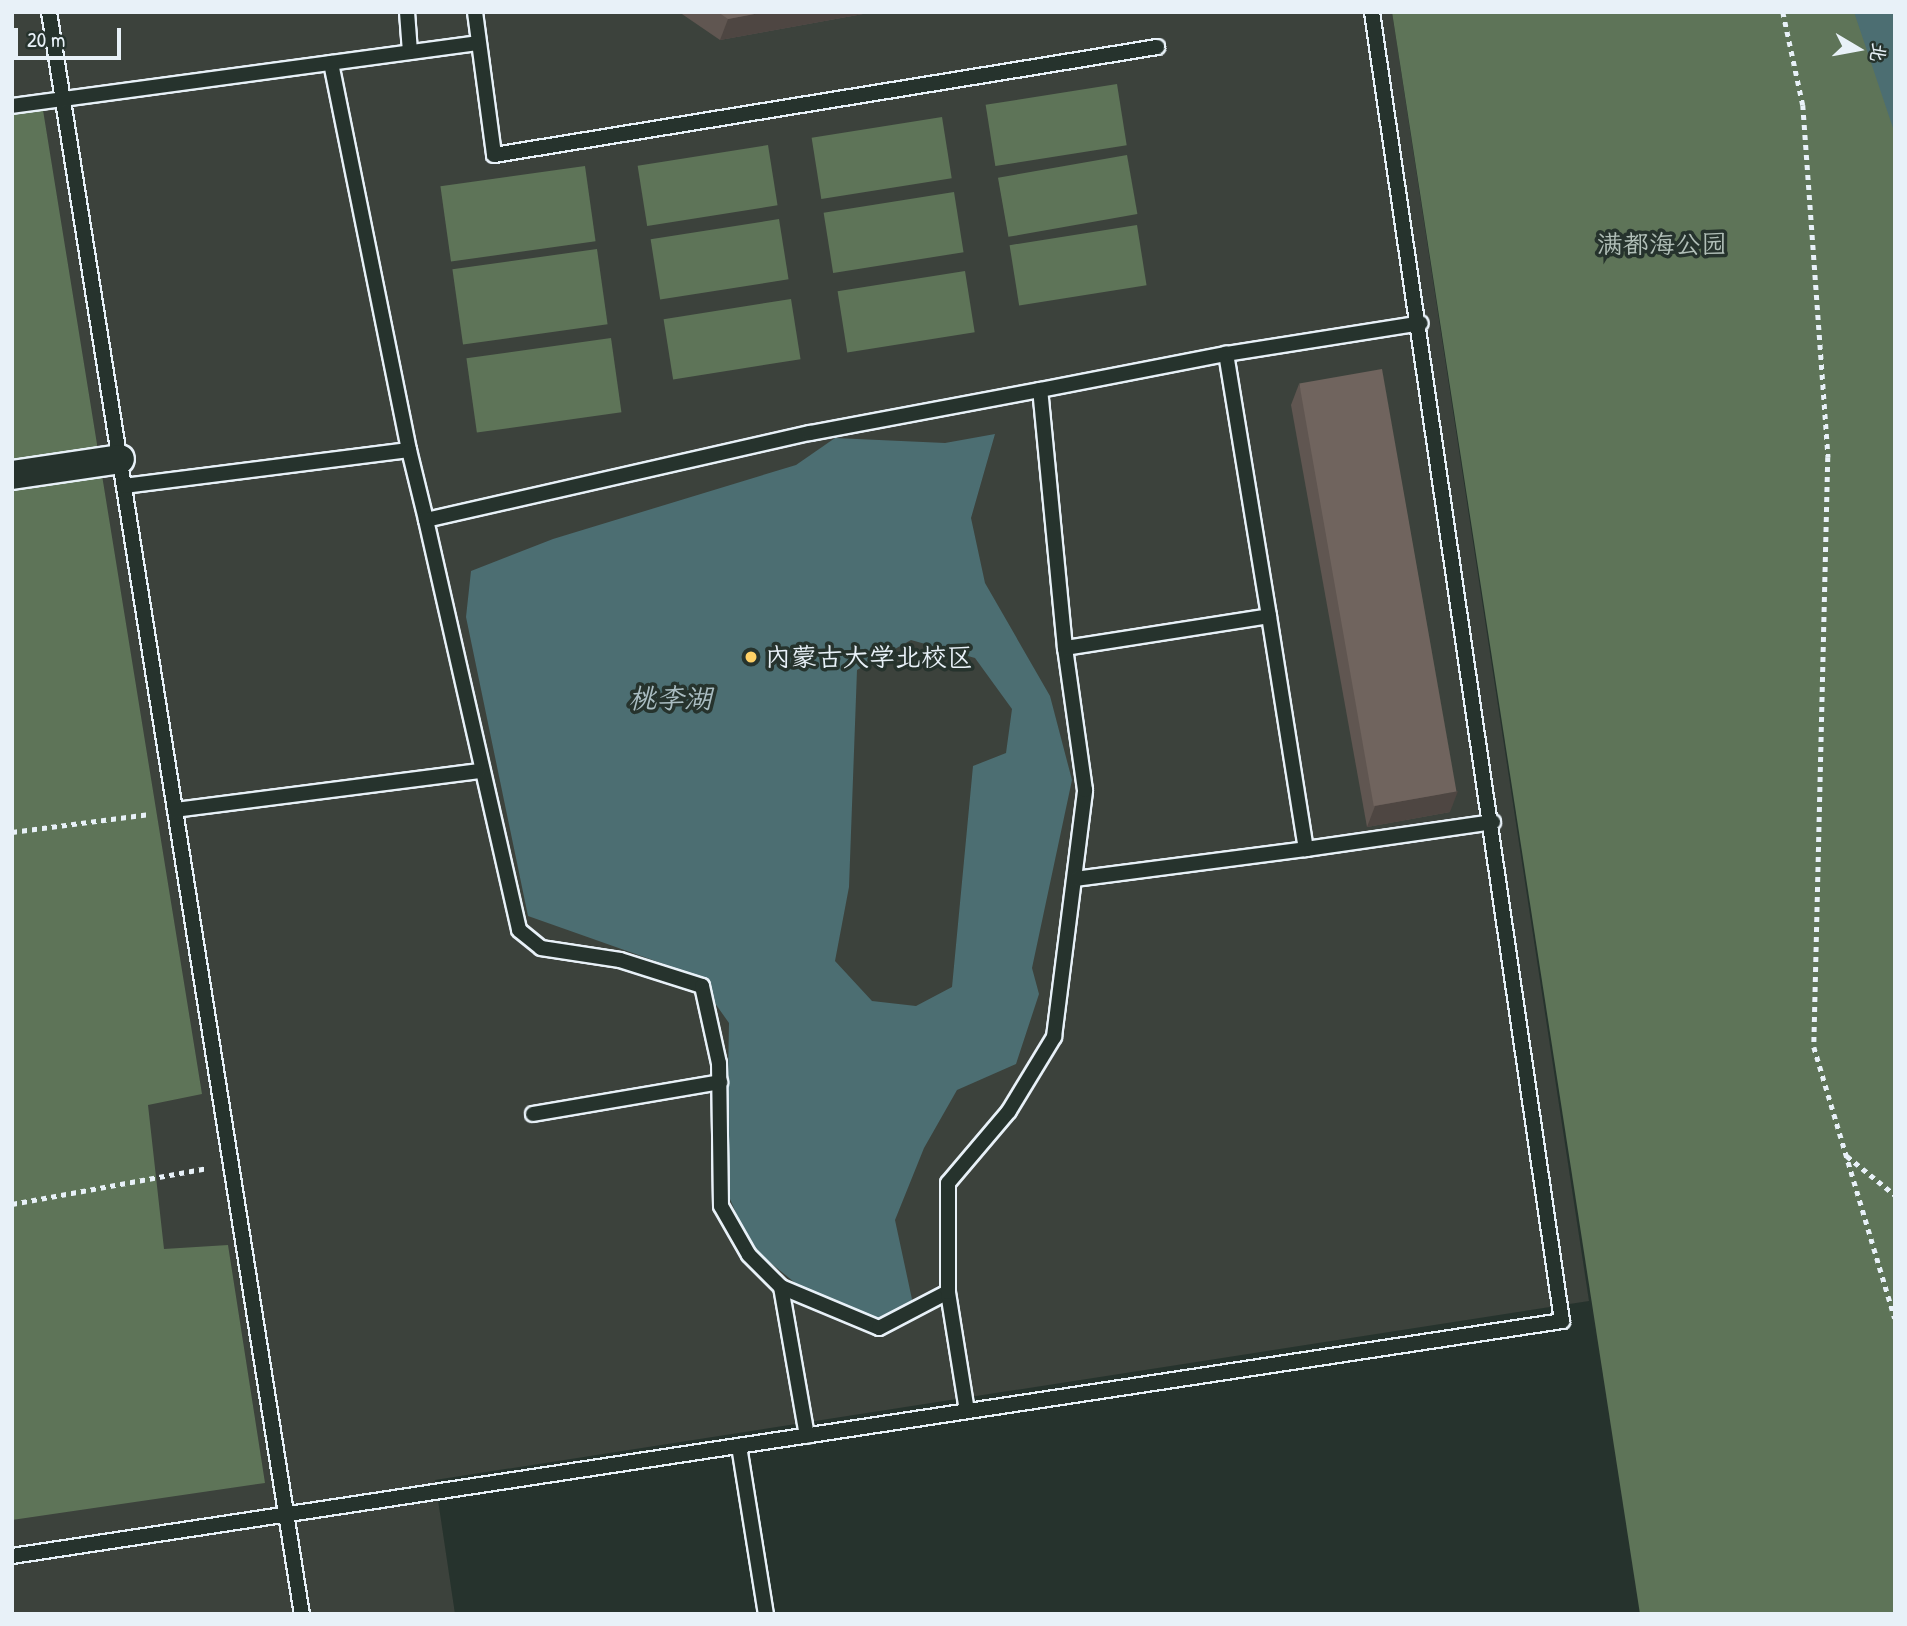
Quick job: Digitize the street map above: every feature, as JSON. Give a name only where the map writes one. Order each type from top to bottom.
[{"type":"street","points":[[12,475],[122,473]]},
{"type":"lane","points":[[49,12],[302,1614]]},
{"type":"lane","points":[[407,12],[410,52]]},
{"type":"lane","points":[[475,12],[494,155],[1157,47]]},
{"type":"lane","points":[[12,1556],[1562,1321],[1421,323],[1372,12]]},
{"type":"lane","points":[[12,106],[478,43]]},
{"type":"lane","points":[[331,63],[409,450],[480,771],[519,930],[541,948],[620,960],[702,986],[720,1082],[722,1206],[749,1255],[781,1287],[879,1328],[948,1292]]},
{"type":"lane","points":[[426,520],[810,433],[1226,354],[1421,323]]},
{"type":"lane","points":[[1226,354],[1306,849]]},
{"type":"lane","points":[[967,1411],[948,1292],[948,1183],[1009,1111],[1054,1037],[1076,879],[1084,790],[1065,648],[1040,390]]},
{"type":"lane","points":[[122,473],[409,450]]},
{"type":"lane","points":[[1065,648],[1269,616]]},
{"type":"lane","points":[[176,810],[480,771]]},
{"type":"lane","points":[[1076,879],[1493,822]]},
{"type":"lane","points":[[533,1114],[720,1082]]},
{"type":"lane","points":[[781,1287],[807,1436]]},
{"type":"lane","points":[[739,1446],[766,1614]]},
{"type":"path","points":[[1783,12],[1803,105],[1828,457],[1814,1047],[1895,1318]]},
{"type":"path","points":[[12,832],[176,810]]},
{"type":"path","points":[[1846,1156],[1895,1195]]},
{"type":"path","points":[[12,1204],[232,1164]]},
{"type":"shaded area","name":"内蒙古大学北校区","points":[[12,12],[1392,12],[1589,1301],[435,1480],[455,1614],[12,1614]]},
{"type":"green space","name":"满都海公园","points":[[1392,12],[1895,12],[1895,1614],[1640,1614]]},
{"type":"green space","points":[[1117,84],[1127,145],[995,166],[986,105]]},
{"type":"green space","points":[[43,110],[202,1094],[148,1105],[164,1249],[228,1245],[265,1483],[12,1520],[12,115]]},
{"type":"green space","points":[[942,117],[952,178],[821,199],[812,138]]},
{"type":"green space","points":[[768,145],[778,205],[647,226],[638,166]]},
{"type":"green space","points":[[1127,155],[1137,214],[1008,237],[998,178]]},
{"type":"green space","points":[[585,166],[596,241],[451,262],[440,186]]},
{"type":"green space","points":[[954,192],[964,252],[833,273],[824,213]]},
{"type":"green space","points":[[779,219],[789,279],[660,300],[651,239]]},
{"type":"green space","points":[[1137,225],[1147,285],[1019,305],[1010,245]]},
{"type":"green space","points":[[597,249],[608,324],[463,345],[452,269]]},
{"type":"green space","points":[[965,271],[975,332],[847,352],[838,291]]},
{"type":"green space","points":[[791,299],[801,359],[673,379],[664,319]]},
{"type":"green space","points":[[611,338],[621,412],[477,433],[466,358]]},
{"type":"water","points":[[1854,12],[1895,12],[1895,134]]},
{"type":"water","name":"桃李湖","points":[[995,434],[971,518],[985,583],[1050,696],[1072,780],[1032,968],[1039,994],[1016,1064],[957,1090],[924,1148],[895,1220],[913,1304],[879,1328],[831,1312],[751,1247],[726,1190],[729,1023],[695,975],[528,916],[466,617],[471,571],[553,539],[796,465],[835,438],[945,443]],"holes":[[[911,640],[975,658],[1012,709],[1006,753],[973,766],[952,987],[916,1006],[872,1001],[835,961],[849,887],[857,670]]]},
{"type":"building","points":[[718,12],[765,12],[728,19]]},
{"type":"building","points":[[1382,369],[1456,791],[1374,806],[1299,384]]},
{"type":"place","name":"内蒙古大学北校区","points":[[751,657]]}]
